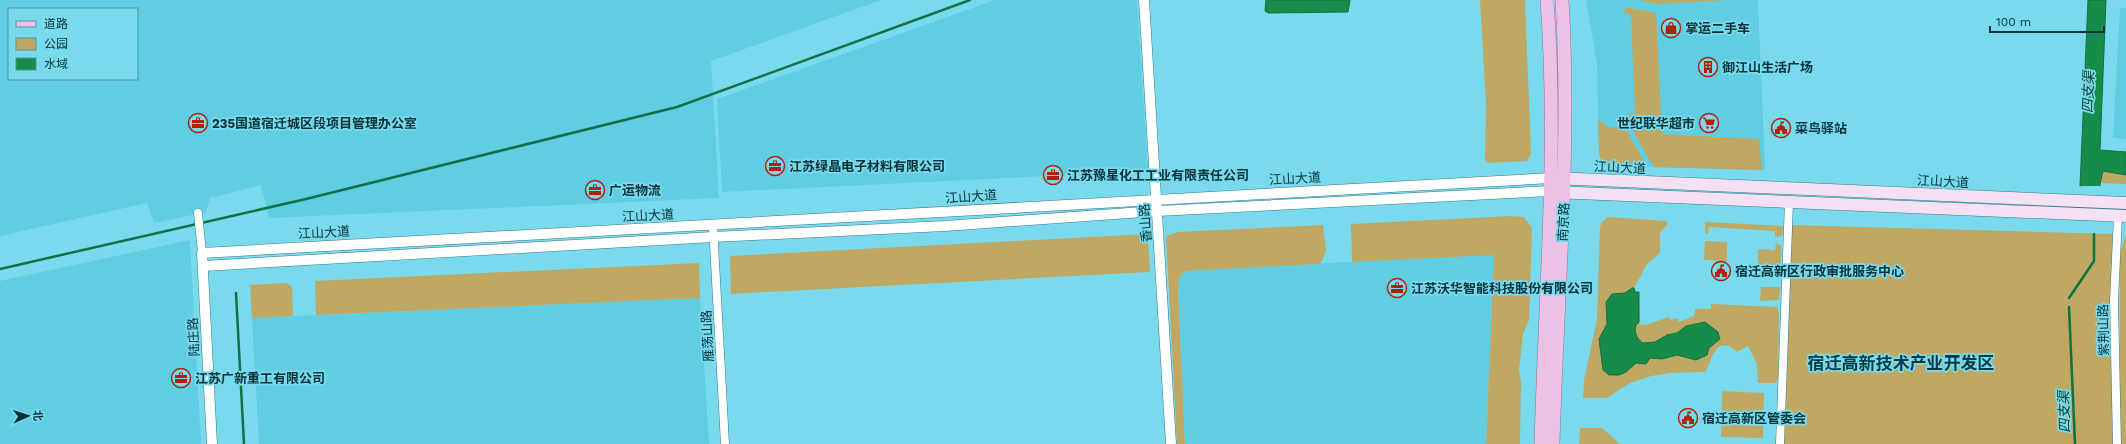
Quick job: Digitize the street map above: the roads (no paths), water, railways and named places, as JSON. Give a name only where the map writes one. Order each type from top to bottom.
[{"type":"main road","name":"南京路","points":[[1541,444],[1551,178],[1551,49],[1547,0]]},
{"type":"main road","name":"南京路","points":[[1553,444],[1565,192],[1565,48],[1562,0]]},
{"type":"main road","name":"江山大道","points":[[1551,178],[2126,203]]},
{"type":"main road","name":"江山大道","points":[[1550,192],[2122,216]]},
{"type":"street","name":"香山路","points":[[1144,0],[1171,444]]},
{"type":"street","name":"江山大道","points":[[202,266],[1156,199],[1551,178]]},
{"type":"street","name":"江山大道","points":[[202,253],[713,231],[945,226],[1157,211],[1550,192]]},
{"type":"street","points":[[1780,444],[1789,202]]},
{"type":"street","points":[[198,212],[202,253]]},
{"type":"street","name":"紫荆山路","points":[[2117,444],[2114,301],[2122,216]]},
{"type":"street","name":"雁荡山路","points":[[713,231],[725,444]]},
{"type":"street","name":"陆庄路","points":[[202,253],[212,444]]},
{"type":"water","points":[[1266,0],[1350,0],[1348,12],[1268,13],[1265,11]]},
{"type":"water","points":[[2088,0],[2106,0],[2100,150],[2126,152],[2126,175],[2103,171],[2099,189],[2080,186]]},
{"type":"water","points":[[1634,288],[1635,292],[1639,292],[1639,322],[1636,325],[1635,330],[1637,337],[1643,343],[1655,342],[1667,335],[1677,333],[1686,326],[1705,322],[1718,332],[1720,339],[1709,348],[1707,355],[1696,360],[1677,355],[1662,359],[1650,358],[1646,364],[1636,363],[1626,372],[1619,375],[1609,375],[1603,370],[1599,339],[1607,324],[1606,302],[1612,294],[1625,293]]},
{"type":"waterway","points":[[0,269],[306,199],[677,107],[970,0]]},
{"type":"waterway","name":"四支渠","points":[[2069,298],[2094,261],[2094,234]]},
{"type":"waterway","points":[[236,293],[244,444]]},
{"type":"waterway","name":"四支渠","points":[[2069,307],[2075,444]]},
{"type":"place","name":"掌运二手车","points":[[1671,28]]},
{"type":"place","name":"御江山生活广场","points":[[1708,67]]},
{"type":"place","name":"235国道宿迁城区段项目管理办公室","points":[[198,123]]},
{"type":"place","name":"世纪联华超市","points":[[1709,123]]},
{"type":"place","name":"菜鸟驿站","points":[[1781,128]]},
{"type":"place","name":"江苏绿晶电子材料有限公司","points":[[775,166]]},
{"type":"place","name":"江苏豫星化工工业有限责任公司","points":[[1053,175]]},
{"type":"place","name":"广运物流","points":[[595,190]]},
{"type":"place","name":"宿迁高新区行政审批服务中心","points":[[1721,271]]},
{"type":"place","name":"江苏沃华智能科技股份有限公司","points":[[1397,288]]},
{"type":"place","name":"江苏广新重工有限公司","points":[[181,378]]},
{"type":"place","name":"宿迁高新区管委会","points":[[1688,418]]},
{"type":"district","name":"宿迁高新技术产业开发区","points":[[1901,363]]}]
